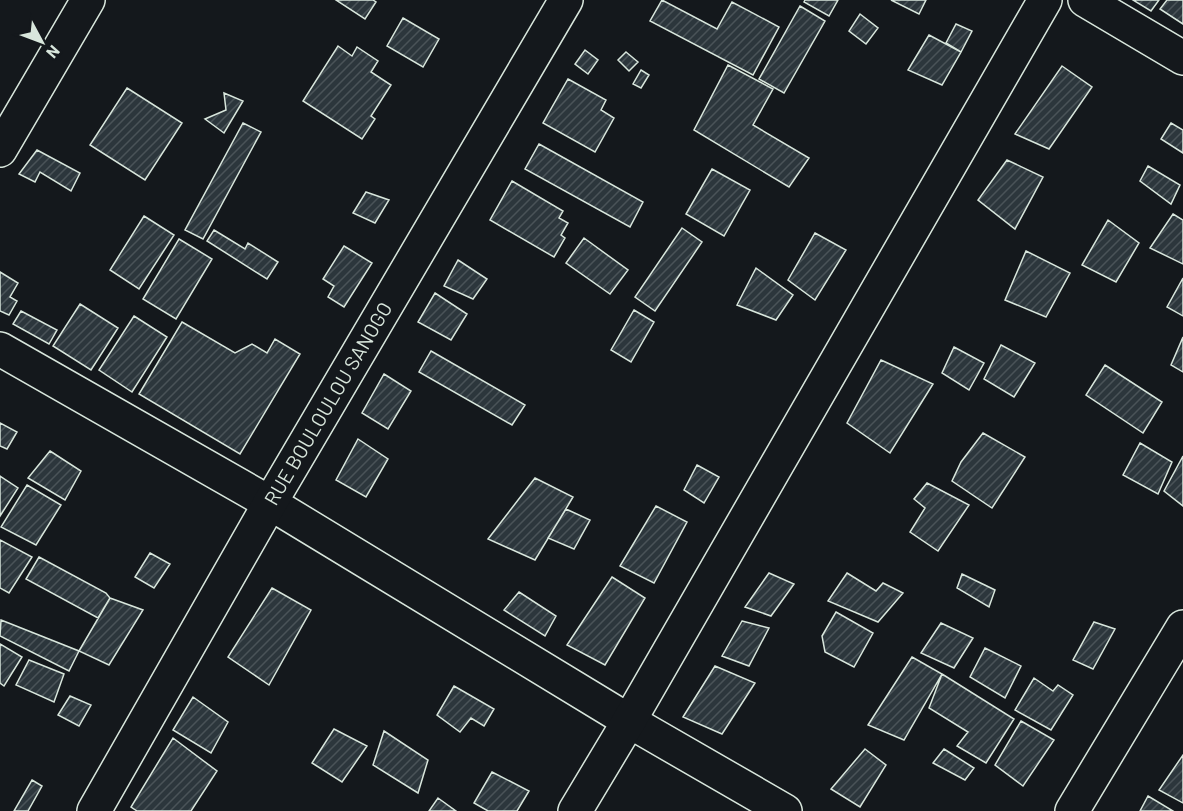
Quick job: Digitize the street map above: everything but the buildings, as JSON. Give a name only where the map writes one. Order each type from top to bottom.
[{"type":"street","points":[[0,150],[88,0]]},
{"type":"street","name":"RUE BOULOULOU SANOGO","points":[[94,811],[270,503],[566,0]]},
{"type":"street","points":[[575,811],[1046,0]]},
{"type":"street","points":[[1085,0],[1183,58]]},
{"type":"street","points":[[0,349],[270,503],[629,721],[785,811]]},
{"type":"street","points":[[1072,811],[1183,627]]}]
